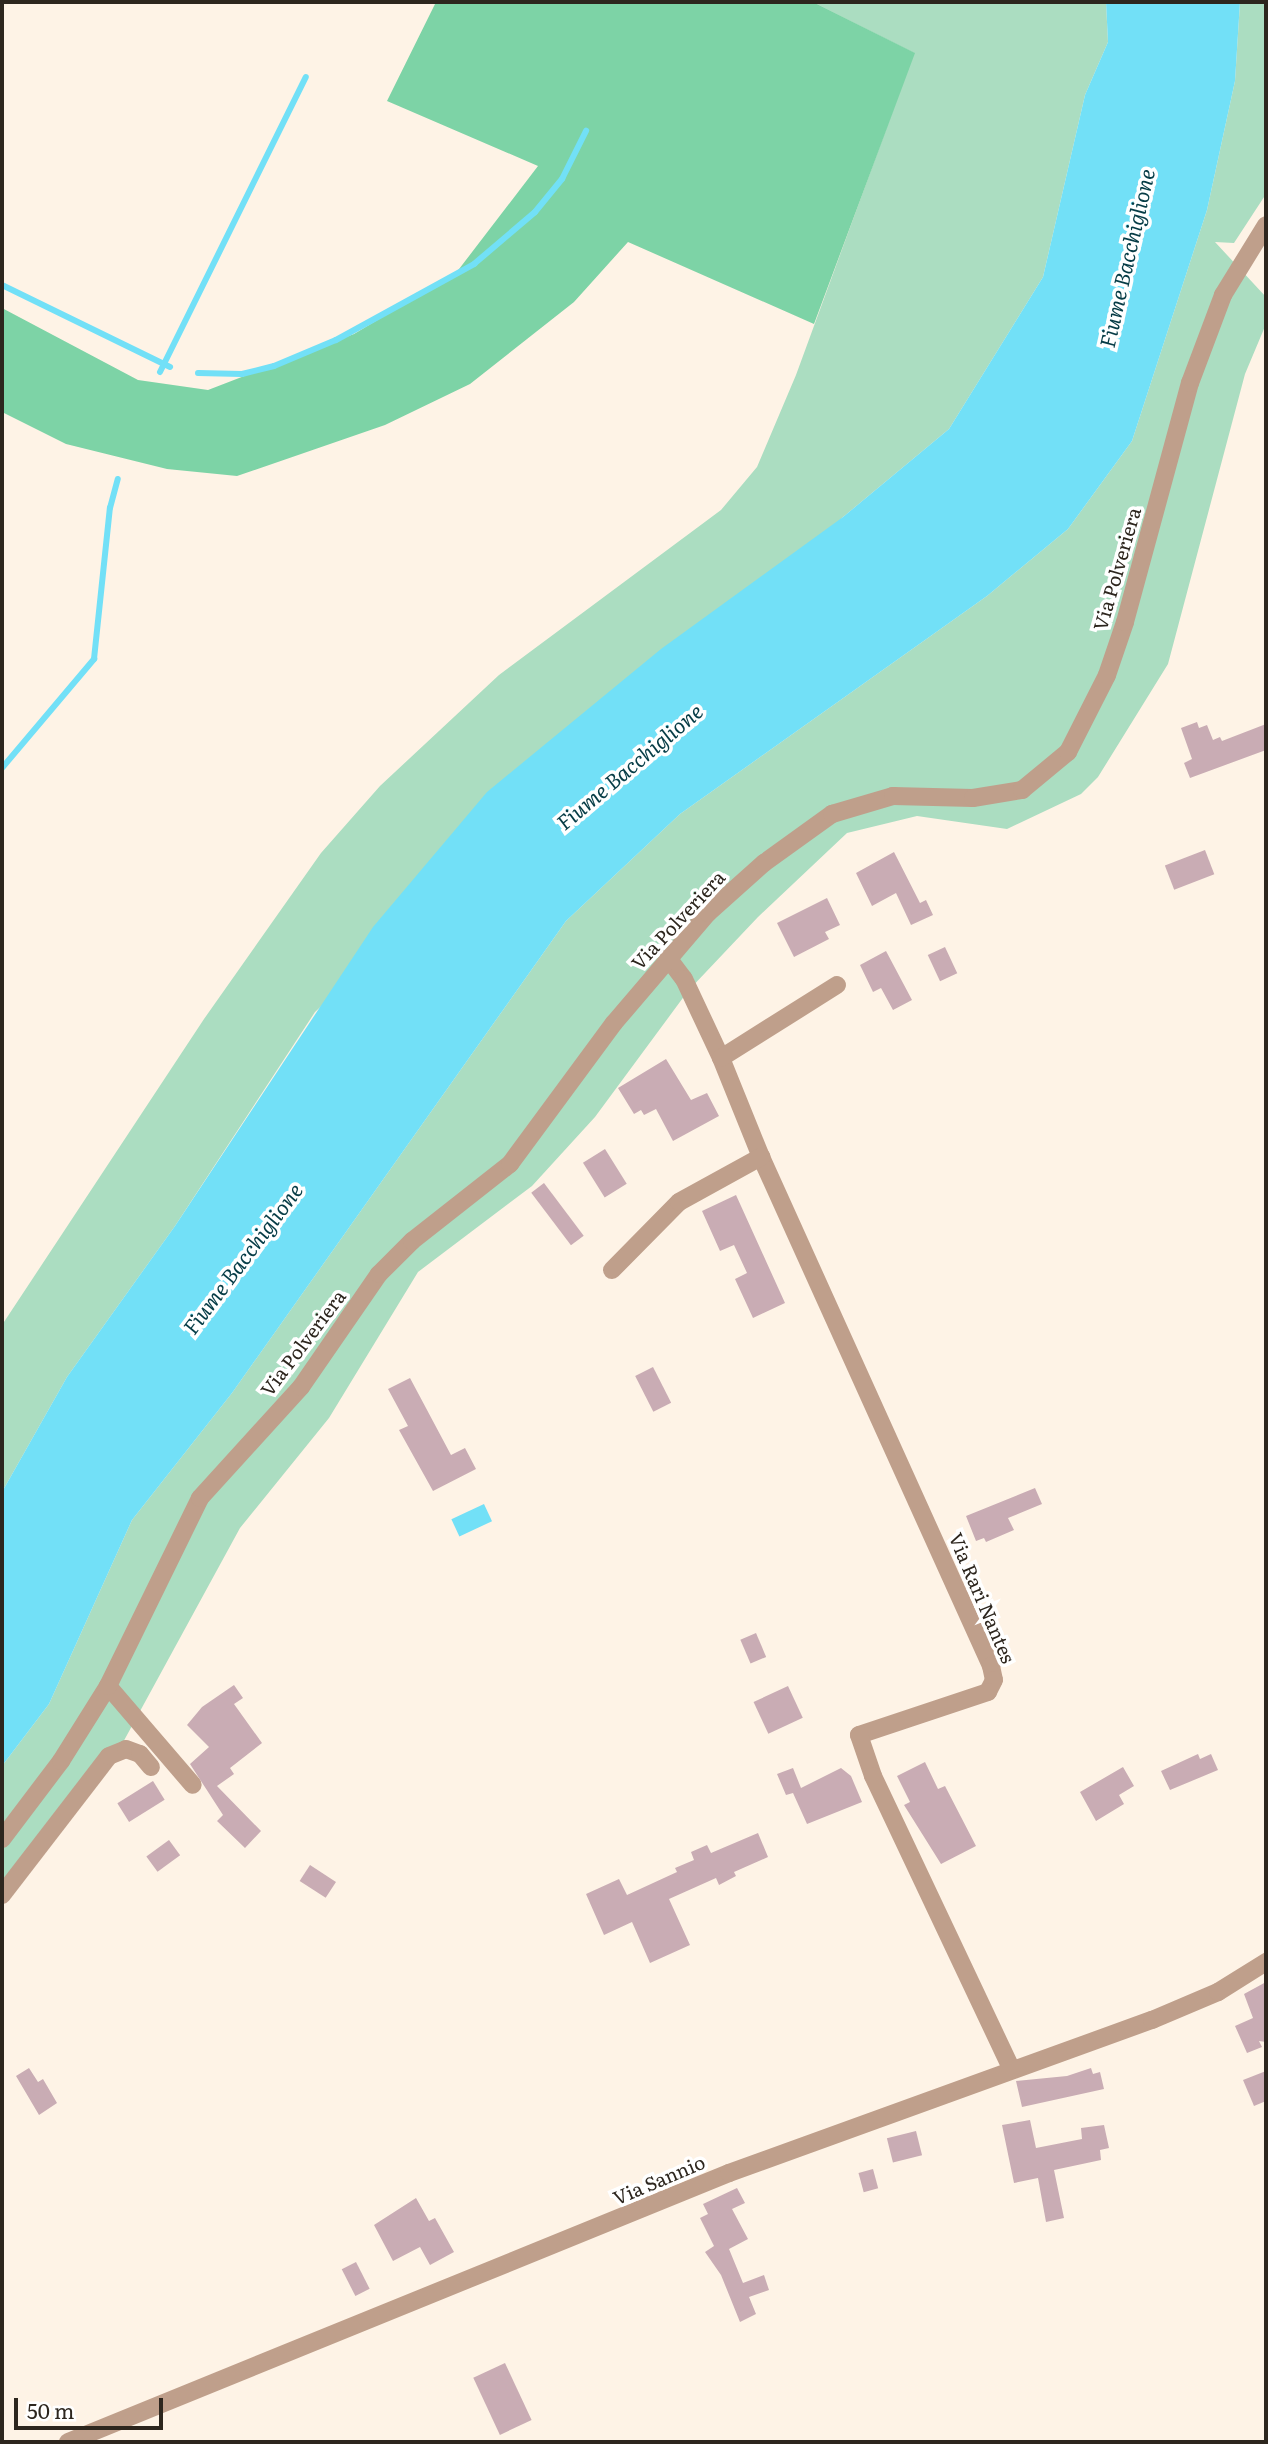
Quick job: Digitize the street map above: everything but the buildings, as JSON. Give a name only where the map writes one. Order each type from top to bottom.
[{"type":"street","name":"Via Polveriera","points":[[2,1839],[61,1761],[108,1686],[200,1498],[301,1387],[379,1274],[412,1241],[510,1164],[668,958],[708,913],[764,863],[832,814],[893,796],[973,798],[1022,790],[1041,779],[1068,752],[1107,675],[1125,622],[1190,383],[1223,295],[1266,225]]},
{"type":"street","name":"Via Rari Nantes","points":[[668,958],[684,979],[721,1058],[761,1157],[992,1666],[995,1680],[988,1692],[859,1735],[873,1776],[1012,2070]]},
{"type":"street","points":[[721,1058],[837,985]]},
{"type":"street","points":[[612,1269],[679,1202],[761,1157]]},
{"type":"street","points":[[108,1686],[193,1784]]},
{"type":"street","points":[[2,1895],[109,1756],[126,1749],[140,1754],[151,1767]]},
{"type":"street","name":"Via Sannio","points":[[68,2442],[729,2173],[1218,1992],[1266,1962]]},
{"type":"green space","points":[[436,2],[813,2],[915,53],[814,324],[628,242],[574,302],[470,384],[385,425],[237,476],[167,469],[66,444],[2,412],[2,308],[138,380],[208,390],[354,334],[456,273],[538,166],[387,101]]},
{"type":"green space","points":[[813,2],[1106,2],[1108,42],[1085,95],[1043,277],[949,429],[843,517],[315,1012],[175,1226],[67,1377],[2,1492],[2,1325],[204,1019],[321,853],[380,786],[499,675],[721,510],[757,467],[796,375],[914,53]]},
{"type":"green space","points":[[1240,2],[1266,2],[1266,194],[1234,243],[1215,242],[1266,297],[1266,324],[1245,374],[1168,664],[1098,777],[1081,794],[1007,829],[917,816],[847,833],[758,917],[688,991],[595,1117],[532,1186],[418,1272],[329,1418],[240,1528],[115,1757],[2,1903],[2,1766],[49,1704],[132,1520],[232,1393],[566,921],[680,814],[987,596],[1068,529],[1132,441],[1207,210],[1235,81]]},
{"type":"water","name":"Fiume Bacchiglione","points":[[1106,2],[1240,2],[1235,81],[1207,210],[1132,441],[1068,529],[987,596],[680,814],[566,921],[232,1393],[132,1520],[49,1704],[2,1766],[2,1492],[67,1377],[175,1226],[373,927],[487,792],[661,649],[843,517],[949,429],[1043,277],[1085,95],[1108,42]]},
{"type":"water","points":[[484,1504],[492,1521],[459,1536],[451,1519]]},
{"type":"waterway","points":[[160,372],[306,77]]},
{"type":"waterway","points":[[198,373],[242,374],[274,366],[336,340],[474,264],[535,212],[562,179],[586,131]]},
{"type":"waterway","points":[[2,285],[170,367]]},
{"type":"waterway","points":[[2,768],[94,659],[110,508],[118,479]]}]
